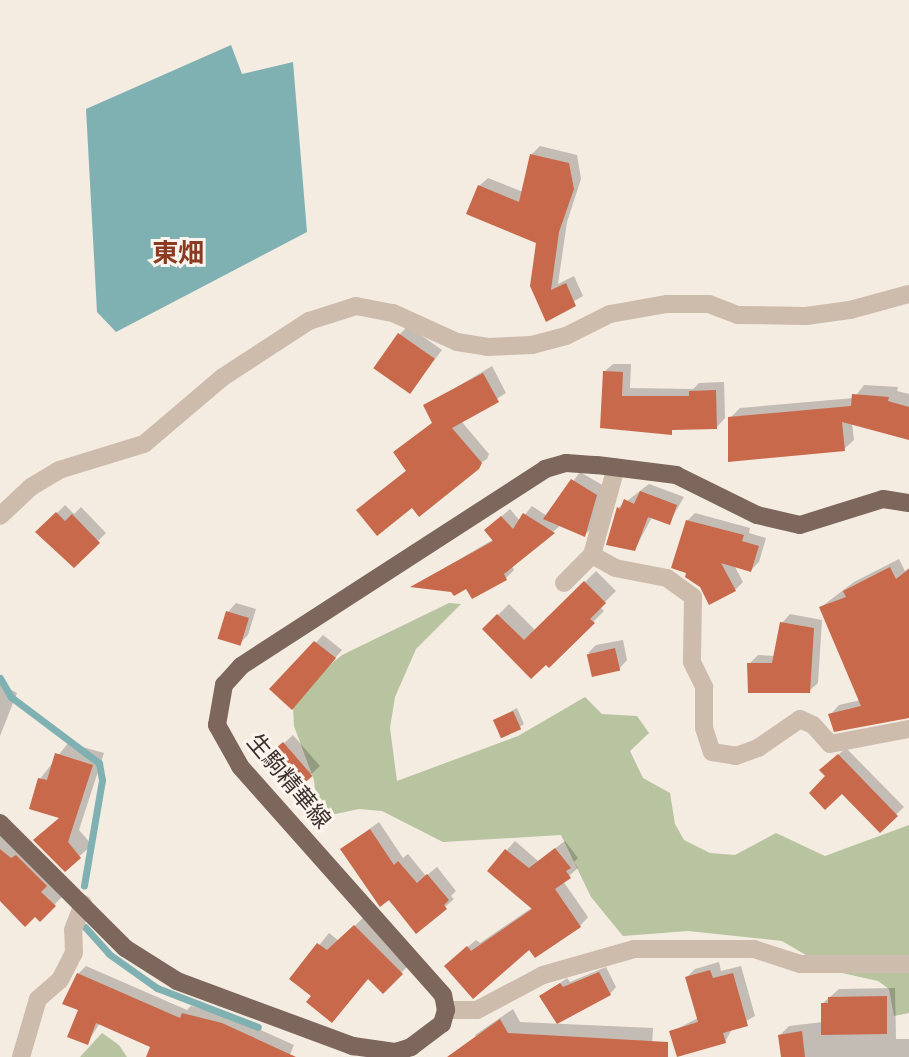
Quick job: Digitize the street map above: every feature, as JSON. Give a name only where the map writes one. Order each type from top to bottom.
[{"type":"main road","name":"生駒精華線","points":[[446,1010],[435,984],[240,766],[217,725],[218,701],[223,685],[241,666],[524,480],[566,463],[676,475],[757,515],[800,525],[883,499],[909,503]]},
{"type":"main road","points":[[0,823],[125,948],[177,981],[353,1046],[404,1054],[442,1024],[446,1010]]},
{"type":"street","points":[[0,516],[31,487],[59,470],[144,444],[223,377],[309,321],[356,306],[393,313],[457,342],[488,347],[532,345],[566,335],[610,314],[667,304],[709,304],[738,315],[806,316],[850,310],[909,294]]},
{"type":"street","points":[[564,583],[592,555],[616,467]]},
{"type":"street","points":[[592,555],[615,568],[667,578],[693,597],[692,662],[704,687],[704,728],[712,752],[736,756],[800,719],[813,725],[830,744],[909,729]]},
{"type":"street","points":[[21,1057],[38,999],[60,980],[74,953],[73,930],[82,904]]},
{"type":"street","points":[[446,1010],[477,1010],[543,975],[634,949],[754,949],[800,964],[909,964]]},
{"type":"green space","points":[[449,603],[461,604],[416,649],[395,697],[390,728],[397,781],[518,736],[585,697],[602,714],[637,716],[649,733],[630,751],[643,778],[670,793],[675,824],[684,840],[710,853],[735,855],[776,833],[825,856],[909,825],[909,1013],[894,1016],[889,989],[878,981],[833,971],[782,941],[688,931],[623,936],[591,897],[561,835],[443,842],[382,811],[359,809],[331,815],[317,809],[314,780],[294,726],[293,707],[321,672],[342,655]]},
{"type":"green space","points":[[102,1033],[119,1045],[127,1057],[80,1057]]},
{"type":"water","points":[[231,45],[242,74],[293,62],[307,232],[116,332],[97,312],[86,109]]},
{"type":"building","points":[[530,154],[569,163],[574,189],[559,232],[551,290],[566,283],[576,306],[546,322],[530,286],[536,243],[466,214],[478,185],[519,202]]},
{"type":"building","points":[[398,333],[435,359],[410,394],[373,368]]},
{"type":"building","points":[[603,371],[623,372],[622,396],[689,396],[689,391],[716,390],[717,429],[672,430],[672,435],[600,428]]},
{"type":"building","points":[[483,373],[499,402],[452,428],[482,463],[479,469],[419,517],[412,508],[377,536],[356,510],[406,471],[393,452],[432,423],[423,405]]},
{"type":"building","points":[[852,394],[889,397],[888,401],[909,407],[909,440],[842,422],[845,451],[728,462],[728,417],[851,406]]},
{"type":"building","points":[[571,479],[597,495],[585,537],[543,519]]},
{"type":"building","points":[[640,491],[677,505],[670,525],[648,517],[635,551],[606,545],[617,507],[620,509],[624,499],[634,504]]},
{"type":"building","points":[[56,512],[65,521],[72,514],[100,543],[74,568],[35,532]]},
{"type":"building","points":[[523,513],[555,533],[504,574],[507,580],[472,599],[466,589],[454,596],[451,592],[410,587],[493,541],[484,530],[501,516],[513,529]]},
{"type":"building","points":[[686,520],[744,535],[742,541],[759,546],[751,572],[721,563],[736,591],[709,605],[700,587],[685,577],[686,573],[671,568]]},
{"type":"building","points":[[890,567],[896,579],[909,569],[909,718],[834,732],[828,714],[861,706],[819,607],[846,597],[843,591]]},
{"type":"building","points":[[584,581],[606,603],[590,619],[595,623],[549,668],[546,665],[531,679],[482,629],[497,614],[524,640]]},
{"type":"building","points":[[226,611],[249,618],[240,646],[218,639]]},
{"type":"building","points":[[780,622],[814,628],[810,693],[748,693],[747,663],[772,663]]},
{"type":"building","points":[[314,641],[336,658],[292,710],[269,689]]},
{"type":"building","points":[[615,648],[620,670],[592,677],[587,655]]},
{"type":"building","points":[[513,711],[521,729],[501,738],[493,720]]},
{"type":"building","points":[[283,742],[313,776],[290,796],[260,762]]},
{"type":"building","points":[[55,753],[93,765],[68,842],[81,858],[65,872],[33,840],[59,818],[29,809],[38,778],[47,780]]},
{"type":"building","points":[[838,754],[898,816],[880,833],[842,794],[825,810],[809,793],[825,776],[819,770]]},
{"type":"building","points":[[370,829],[394,865],[398,861],[417,883],[427,874],[449,900],[444,905],[447,909],[416,934],[389,900],[380,907],[340,849]]},
{"type":"building","points":[[555,848],[571,868],[566,871],[571,878],[555,889],[581,927],[535,958],[529,950],[473,999],[444,966],[467,946],[471,951],[532,909],[487,871],[505,849],[529,868]]},
{"type":"building","points":[[0,849],[11,858],[16,855],[47,886],[41,892],[56,906],[40,922],[35,917],[25,927],[0,901]]},
{"type":"building","points":[[354,925],[403,974],[383,994],[368,979],[332,1023],[306,1002],[311,996],[289,979],[317,943],[327,950]]},
{"type":"building","points":[[710,970],[713,978],[733,973],[748,1026],[723,1033],[726,1043],[677,1057],[669,1031],[698,1022],[685,977]]},
{"type":"building","points":[[599,972],[611,995],[557,1024],[539,996],[560,983],[563,987]]},
{"type":"building","points":[[77,973],[180,1018],[182,1013],[222,1023],[296,1057],[146,1057],[150,1047],[96,1023],[88,1045],[67,1037],[78,1010],[62,1004]]},
{"type":"building","points":[[887,996],[887,1034],[821,1035],[821,1003],[828,1003],[828,997]]},
{"type":"building","points":[[500,1019],[508,1033],[668,1042],[668,1057],[447,1057]]},
{"type":"building","points":[[802,1031],[805,1057],[781,1057],[778,1035]]},
{"type":"waterway","points":[[0,678],[11,697],[99,763],[102,780],[84,885]]},
{"type":"waterway","points":[[85,927],[109,954],[157,988],[258,1027]]},
{"type":"district","name":"東畑","points":[[178,254]]}]
